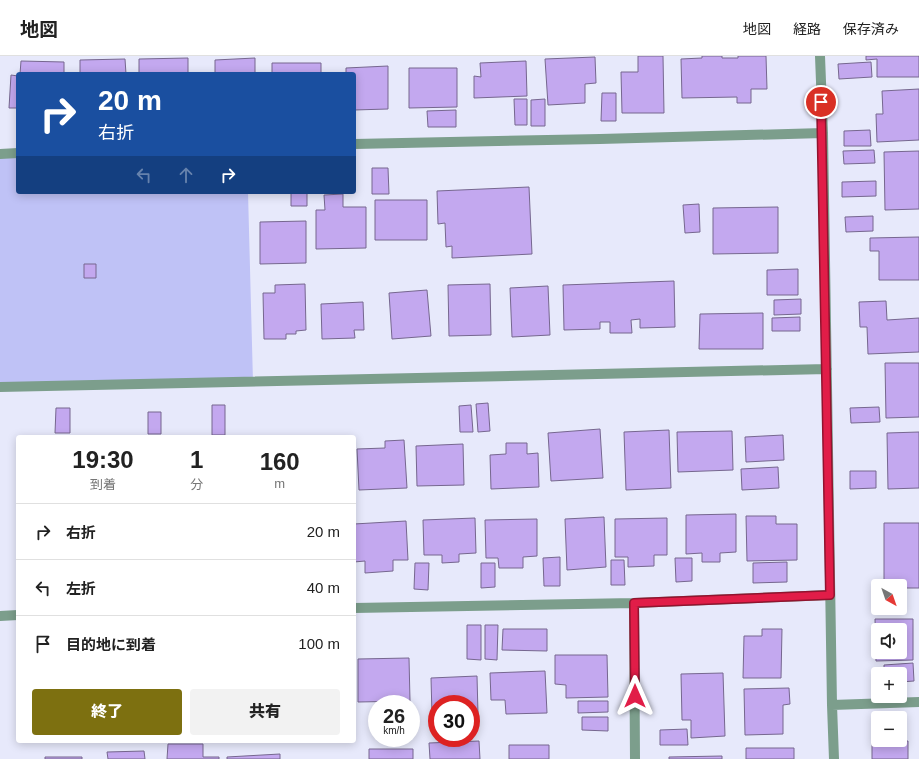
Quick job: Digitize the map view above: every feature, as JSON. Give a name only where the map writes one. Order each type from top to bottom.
[{"type":"street","points":[[820,56],[823,133],[834,759]]},
{"type":"street","points":[[356,144],[823,133]]},
{"type":"street","points":[[0,154],[16,153]]},
{"type":"street","points":[[0,387],[827,369]]},
{"type":"street","points":[[356,608],[634,603],[830,595]]},
{"type":"street","points":[[634,603],[635,759]]},
{"type":"street","points":[[0,616],[16,615]]},
{"type":"street","points":[[832,705],[919,702]]},
{"type":"shaded area","points":[[16,153],[16,194],[248,194],[253,382],[0,387],[0,154]]},
{"type":"building","points":[[638,56],[663,56],[664,113],[622,113],[621,72],[638,72]]},
{"type":"building","points":[[702,56],[738,58],[738,56],[766,56],[767,89],[751,89],[751,103],[737,103],[737,97],[682,98],[681,59],[702,58]]},
{"type":"building","points":[[866,56],[919,56],[919,77],[877,77],[877,59],[866,60]]},
{"type":"building","points":[[595,57],[596,83],[585,84],[585,103],[548,105],[545,59]]},
{"type":"building","points":[[188,58],[188,72],[139,72],[139,59]]},
{"type":"building","points":[[255,58],[255,72],[215,72],[215,60]]},
{"type":"building","points":[[125,59],[126,72],[80,72],[80,60]]},
{"type":"building","points":[[21,61],[64,62],[64,72],[20,72]]},
{"type":"building","points":[[526,61],[527,96],[474,98],[474,76],[481,77],[480,63]]},
{"type":"building","points":[[871,62],[872,77],[839,79],[838,64]]},
{"type":"building","points":[[272,63],[321,63],[321,72],[272,72]]},
{"type":"building","points":[[388,66],[388,109],[356,110],[356,72],[346,72],[346,68]]},
{"type":"building","points":[[409,68],[457,68],[457,107],[409,108]]},
{"type":"building","points":[[11,75],[16,76],[16,108],[9,108]]},
{"type":"building","points":[[919,89],[919,140],[877,142],[876,114],[883,114],[882,91]]},
{"type":"building","points":[[602,93],[616,93],[616,121],[601,121]]},
{"type":"building","points":[[514,99],[527,99],[527,125],[515,125]]},
{"type":"building","points":[[545,99],[545,126],[531,126],[531,100]]},
{"type":"building","points":[[456,110],[456,127],[428,127],[427,111]]},
{"type":"building","points":[[870,130],[871,146],[844,146],[844,131]]},
{"type":"building","points":[[874,150],[875,163],[844,164],[843,151]]},
{"type":"building","points":[[919,151],[919,209],[885,210],[884,152]]},
{"type":"building","points":[[372,168],[388,168],[389,194],[372,194]]},
{"type":"building","points":[[876,181],[876,196],[842,197],[842,182]]},
{"type":"building","points":[[529,187],[532,254],[452,258],[452,246],[446,247],[445,223],[438,224],[437,191]]},
{"type":"building","points":[[291,194],[307,194],[307,206],[291,206]]},
{"type":"building","points":[[343,194],[343,207],[366,207],[366,248],[316,249],[316,210],[325,210],[324,195]]},
{"type":"building","points":[[375,200],[427,200],[427,240],[375,240]]},
{"type":"building","points":[[699,204],[700,232],[685,233],[683,205]]},
{"type":"building","points":[[778,207],[778,253],[713,254],[713,208]]},
{"type":"building","points":[[873,216],[873,231],[846,232],[845,217]]},
{"type":"building","points":[[306,221],[306,263],[260,264],[260,222]]},
{"type":"building","points":[[919,237],[919,280],[879,280],[879,251],[870,251],[870,238]]},
{"type":"building","points":[[84,264],[96,264],[96,278],[84,278]]},
{"type":"building","points":[[798,269],[798,295],[767,295],[767,270]]},
{"type":"building","points":[[674,281],[675,327],[640,328],[640,319],[631,320],[632,333],[610,333],[610,322],[600,322],[600,329],[564,330],[563,285]]},
{"type":"building","points":[[305,284],[306,330],[296,331],[296,334],[286,334],[286,339],[264,339],[263,293],[275,293],[275,285]]},
{"type":"building","points":[[490,284],[491,335],[449,336],[448,285]]},
{"type":"building","points":[[548,286],[550,335],[512,337],[510,288]]},
{"type":"building","points":[[427,290],[431,336],[392,339],[389,293]]},
{"type":"building","points":[[801,299],[801,314],[774,315],[774,300]]},
{"type":"building","points":[[886,301],[887,320],[919,318],[919,352],[868,354],[867,327],[860,327],[859,302]]},
{"type":"building","points":[[363,302],[364,330],[354,330],[355,338],[322,339],[321,304]]},
{"type":"building","points":[[763,313],[763,349],[699,349],[700,314]]},
{"type":"building","points":[[800,317],[800,331],[772,331],[772,318]]},
{"type":"building","points":[[885,363],[919,363],[919,417],[886,418]]},
{"type":"building","points":[[488,403],[490,431],[478,432],[476,404]]},
{"type":"building","points":[[212,405],[225,405],[225,435],[212,435]]},
{"type":"building","points":[[471,405],[473,432],[460,432],[459,406]]},
{"type":"building","points":[[879,407],[880,422],[851,423],[850,408]]},
{"type":"building","points":[[56,408],[70,408],[70,433],[55,433]]},
{"type":"building","points":[[148,412],[161,412],[161,434],[148,434]]},
{"type":"building","points":[[600,429],[603,478],[551,481],[548,433]]},
{"type":"building","points":[[669,430],[671,488],[626,490],[624,432]]},
{"type":"building","points":[[732,431],[733,470],[678,472],[677,432]]},
{"type":"building","points":[[919,432],[919,488],[888,489],[887,433]]},
{"type":"building","points":[[783,435],[784,460],[746,462],[745,437]]},
{"type":"building","points":[[404,440],[407,488],[359,490],[357,449],[385,448],[385,441]]},
{"type":"building","points":[[506,443],[527,443],[527,454],[538,453],[539,487],[491,489],[490,455],[506,454]]},
{"type":"building","points":[[463,444],[464,485],[417,486],[416,446]]},
{"type":"building","points":[[778,467],[779,488],[742,490],[741,469]]},
{"type":"building","points":[[850,471],[876,471],[876,488],[850,489]]},
{"type":"building","points":[[736,514],[736,552],[720,553],[720,562],[702,562],[702,553],[686,554],[686,515]]},
{"type":"building","points":[[746,516],[776,516],[776,524],[797,524],[797,560],[747,561]]},
{"type":"building","points":[[604,517],[606,567],[567,570],[565,519]]},
{"type":"building","points":[[475,518],[476,553],[459,554],[459,562],[442,563],[442,555],[424,555],[423,520]]},
{"type":"building","points":[[667,518],[667,555],[654,555],[654,566],[628,567],[628,557],[615,557],[615,519]]},
{"type":"building","points":[[537,519],[537,556],[523,557],[523,568],[499,568],[498,558],[486,558],[485,520]]},
{"type":"building","points":[[406,521],[408,560],[393,560],[393,571],[365,573],[365,561],[356,562],[356,524]]},
{"type":"building","points":[[884,523],[919,523],[919,588],[907,588],[907,579],[884,579]]},
{"type":"building","points":[[560,557],[560,586],[544,586],[543,558]]},
{"type":"building","points":[[675,558],[692,558],[692,581],[676,582]]},
{"type":"building","points":[[611,560],[624,560],[625,585],[611,585]]},
{"type":"building","points":[[787,562],[787,582],[753,583],[753,563]]},
{"type":"building","points":[[415,563],[429,563],[428,590],[414,589]]},
{"type":"building","points":[[481,563],[495,563],[495,587],[481,588]]},
{"type":"building","points":[[875,619],[913,619],[913,660],[876,661],[876,659],[907,659],[907,623],[875,623]]},
{"type":"building","points":[[467,625],[481,625],[481,660],[467,659]]},
{"type":"building","points":[[485,625],[498,625],[497,660],[485,659]]},
{"type":"building","points":[[503,629],[547,629],[547,651],[502,650]]},
{"type":"building","points":[[762,629],[782,629],[781,678],[743,678],[744,636],[762,636]]},
{"type":"building","points":[[555,655],[607,655],[608,697],[566,698],[566,685],[555,684]]},
{"type":"building","points":[[409,658],[410,695],[368,695],[368,702],[358,702],[358,659]]},
{"type":"building","points":[[913,663],[914,681],[907,682],[907,667],[884,667],[884,665]]},
{"type":"building","points":[[545,671],[547,713],[506,714],[505,700],[491,700],[490,673]]},
{"type":"building","points":[[723,673],[725,736],[691,738],[691,720],[682,720],[681,674]]},
{"type":"building","points":[[477,676],[478,695],[431,695],[431,678]]},
{"type":"building","points":[[789,688],[790,704],[783,705],[783,734],[745,735],[744,689]]},
{"type":"building","points":[[578,701],[608,701],[608,712],[578,713]]},
{"type":"building","points":[[582,717],[608,717],[608,731],[582,730]]},
{"type":"building","points":[[687,729],[688,745],[660,745],[660,730]]},
{"type":"building","points":[[907,741],[908,759],[872,759],[872,747],[907,747]]},
{"type":"building","points":[[168,744],[203,744],[203,757],[219,757],[219,759],[167,759]]},
{"type":"building","points":[[509,745],[549,745],[549,759],[509,759]]},
{"type":"building","points":[[429,747],[479,747],[480,759],[430,759]]},
{"type":"building","points":[[746,748],[794,748],[794,759],[746,759]]},
{"type":"building","points":[[369,749],[413,749],[413,759],[369,759]]},
{"type":"building","points":[[144,751],[145,759],[108,759],[107,752]]},
{"type":"building","points":[[280,754],[280,759],[227,759],[227,757]]},
{"type":"building","points":[[722,756],[722,759],[669,759],[669,757]]},
{"type":"building","points":[[45,757],[82,757],[82,759],[45,759]]},
{"type":"route","points":[[635,696],[634,603],[830,595],[823,133],[821,102]]}]
